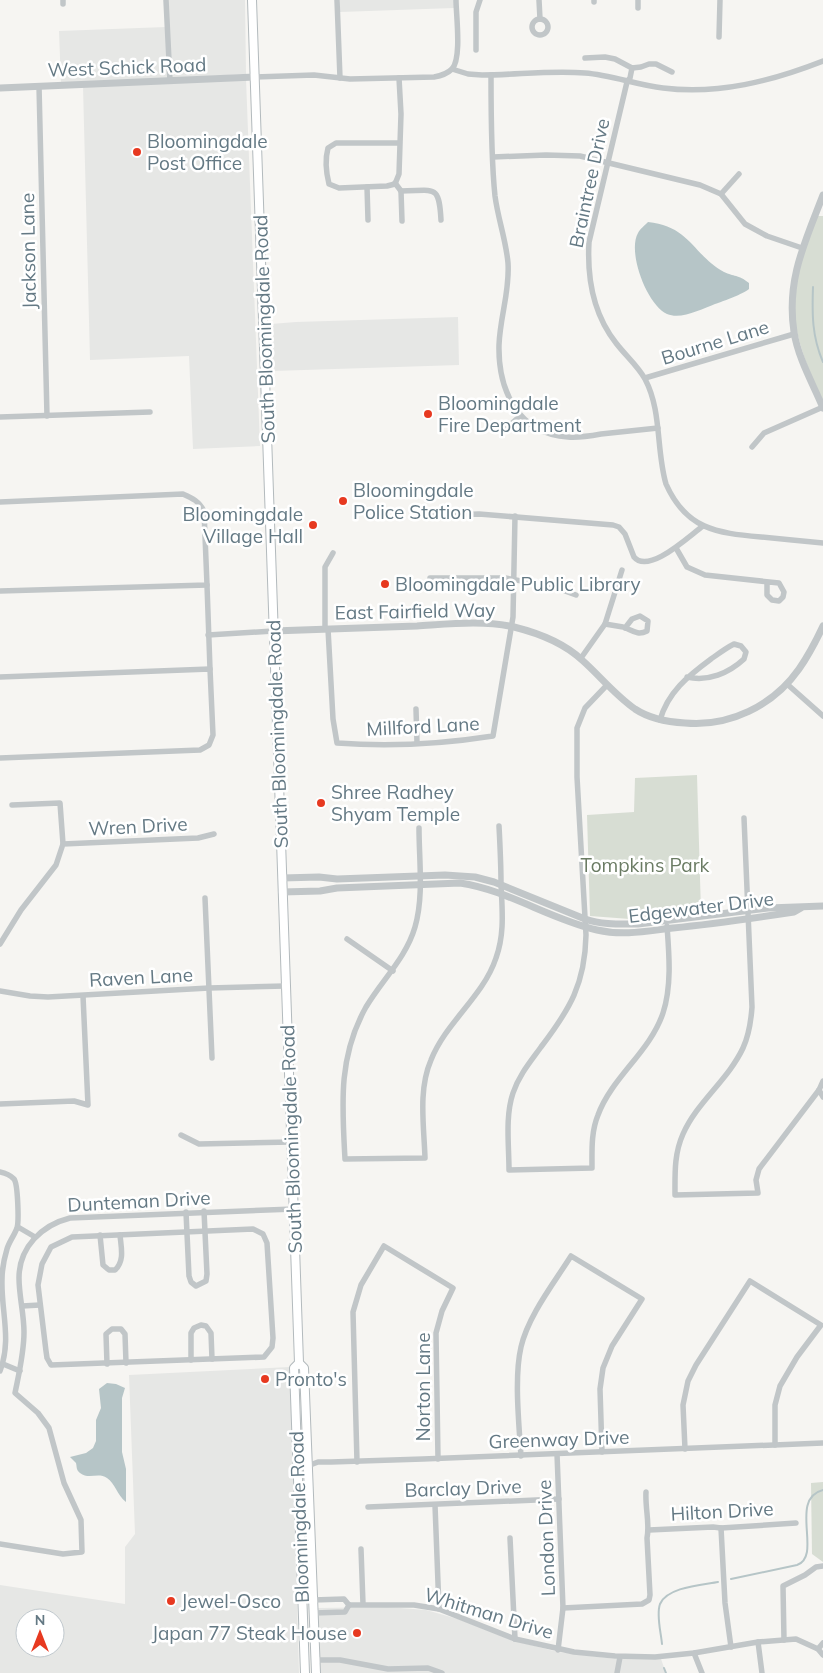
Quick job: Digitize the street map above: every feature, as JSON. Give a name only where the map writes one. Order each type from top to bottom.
[{"type":"main road","name":"South Bloomingdale Road","points":[[252,0],[299,1363],[304,1368],[308,1466]]},
{"type":"main road","name":"Bloomingdale Road","points":[[299,1363],[294,1368],[305,1673]]},
{"type":"main road","name":"Bloomingdale Road","points":[[308,1466],[316,1673]]},
{"type":"street","points":[[166,0],[170,81]]},
{"type":"street","points":[[337,0],[340,78]]},
{"type":"street","points":[[255,78],[314,75],[340,78],[399,78],[434,77],[446,74],[452,69],[457,56],[456,0]]},
{"type":"street","points":[[476,50],[476,12],[480,0]]},
{"type":"street","points":[[539,0],[540,19]]},
{"type":"street","points":[[638,0],[638,8]]},
{"type":"street","points":[[719,37],[720,0]]},
{"type":"street","points":[[585,58],[605,57],[615,59],[632,68],[656,64],[672,72]]},
{"type":"street","points":[[452,69],[468,74],[491,75],[573,72],[599,74],[627,82],[674,89],[726,88],[773,79],[823,61]]},
{"type":"street","name":"Braintree Drive","points":[[632,68],[589,242],[588,261],[595,303],[605,325],[613,339],[645,378],[654,404],[664,477],[672,496],[685,514],[703,526],[729,534],[823,543]]},
{"type":"street","points":[[491,75],[496,203],[508,264],[507,288],[499,346],[500,372],[506,393],[520,416],[544,431],[568,437],[658,428]]},
{"type":"street","name":"West Schick Road","points":[[0,88],[255,78]]},
{"type":"street","points":[[399,78],[400,143],[399,176],[395,182],[387,186],[340,188],[330,184],[327,177],[326,156],[328,148],[336,143],[400,143]]},
{"type":"street","name":"Jackson Lane","points":[[39,86],[46,416]]},
{"type":"street","points":[[493,157],[571,155],[608,162],[700,185],[721,194],[746,224],[767,236],[802,248]]},
{"type":"street","points":[[721,194],[739,174]]},
{"type":"street","points":[[395,182],[401,191],[402,221]]},
{"type":"street","points":[[367,187],[368,220]]},
{"type":"street","points":[[401,191],[432,191],[439,198],[441,220]]},
{"type":"street","points":[[752,447],[764,432],[823,407],[794,334],[792,287],[802,248],[823,195]]},
{"type":"street","name":"Bourne Lane","points":[[645,378],[794,334]]},
{"type":"street","points":[[0,417],[150,412]]},
{"type":"street","points":[[507,428],[520,416]]},
{"type":"street","points":[[0,502],[183,494],[192,497],[201,504],[204,511],[213,735],[211,742],[204,748],[0,758]]},
{"type":"street","points":[[427,516],[479,514],[613,524],[619,527],[625,534],[637,561],[660,558],[676,548],[703,526]]},
{"type":"street","name":"Millford Lane","points":[[333,553],[325,567],[327,629],[336,745],[417,743],[494,738],[513,617],[515,516]]},
{"type":"street","points":[[676,548],[687,567],[696,572],[709,576],[767,582]]},
{"type":"street","points":[[581,658],[605,624],[622,570]]},
{"type":"street","points":[[430,578],[489,577],[514,579],[554,587],[576,595]]},
{"type":"street","points":[[0,591],[207,585]]},
{"type":"street","name":"East Fairfield Way","points":[[273,630],[470,623],[511,626],[546,638],[581,658],[634,708],[660,720],[694,724],[710,723],[731,718],[767,701],[787,684],[799,670],[823,626]]},
{"type":"street","points":[[605,624],[625,628]]},
{"type":"street","points":[[208,635],[273,630]]},
{"type":"street","points":[[660,720],[667,701],[687,677],[730,646],[738,644],[744,648],[746,655],[744,659],[733,668],[704,678],[687,677]]},
{"type":"street","points":[[0,677],[210,669]]},
{"type":"street","points":[[607,684],[585,708],[577,728],[577,777],[586,954],[575,996],[565,1016],[519,1078],[512,1095],[509,1117],[510,1170],[592,1168],[592,1138],[598,1114],[612,1090],[651,1038],[663,1012],[668,986],[667,925]]},
{"type":"street","points":[[787,684],[823,716]]},
{"type":"street","points":[[416,709],[417,743]]},
{"type":"street","name":"Wren Drive","points":[[0,944],[21,910],[56,866],[63,844],[60,803],[12,805]]},
{"type":"street","points":[[744,818],[752,1007],[748,1033],[737,1058],[700,1107],[683,1134],[676,1159],[675,1195],[758,1193],[756,1180],[759,1170],[823,1081]]},
{"type":"street","points":[[419,828],[419,906],[415,928],[408,945],[393,971],[366,1008],[354,1032],[347,1055],[342,1095],[345,1159],[425,1158],[424,1090],[428,1068],[436,1049],[486,980],[492,969],[502,933],[499,826]]},
{"type":"street","name":"Wren Drive","points":[[63,844],[198,838],[214,834]]},
{"type":"street","name":"Edgewater Drive","points":[[282,878],[320,877],[460,883],[502,890],[552,915],[620,933],[641,933],[667,925],[748,915],[794,912],[801,908],[823,906]]},
{"type":"street","name":"Edgewater Drive","points":[[282,892],[320,891],[420,880]]},
{"type":"street","points":[[205,898],[212,1058]]},
{"type":"street","points":[[348,940],[393,971]]},
{"type":"street","name":"Raven Lane","points":[[0,990],[30,996],[82,996],[209,988],[285,986]]},
{"type":"street","points":[[0,1104],[74,1100],[88,1105],[82,996]]},
{"type":"street","points":[[818,1090],[823,1097]]},
{"type":"street","points":[[181,1136],[199,1144],[291,1142]]},
{"type":"street","points":[[0,1172],[14,1179],[18,1227],[7,1248],[3,1264],[2,1291],[6,1324],[6,1345],[0,1371]]},
{"type":"street","name":"Dunteman Drive","points":[[0,1544],[63,1554],[82,1552],[80,1520],[64,1483],[49,1428],[43,1417],[15,1393],[20,1370],[24,1333],[20,1271],[25,1253],[35,1237],[53,1224],[70,1218],[294,1209]]},
{"type":"street","points":[[186,1212],[189,1276],[191,1282],[196,1286],[206,1281],[207,1274],[204,1212]]},
{"type":"street","points":[[18,1227],[35,1237]]},
{"type":"street","points":[[253,1229],[263,1234],[267,1242],[273,1338],[272,1346],[264,1357],[51,1365],[46,1351],[38,1285],[42,1264],[51,1247],[72,1237],[205,1230],[253,1229]]},
{"type":"street","points":[[100,1235],[103,1265],[109,1270],[115,1270],[122,1261],[120,1235]]},
{"type":"street","name":"Norton Lane","points":[[357,1462],[353,1312],[361,1285],[384,1246],[454,1288],[442,1311],[436,1333],[438,1458]]},
{"type":"street","points":[[521,1456],[519,1370],[521,1346],[526,1330],[571,1256],[642,1299],[612,1346],[603,1368],[600,1389],[602,1452]]},
{"type":"street","points":[[685,1449],[683,1404],[688,1380],[696,1364],[750,1281],[821,1325],[797,1357],[780,1386],[775,1405],[776,1445]]},
{"type":"street","points":[[22,1306],[40,1305]]},
{"type":"street","points":[[191,1360],[191,1333],[194,1328],[201,1325],[206,1326],[211,1333],[212,1360]]},
{"type":"street","points":[[107,1364],[106,1334],[112,1329],[121,1329],[125,1334],[126,1363]]},
{"type":"street","points":[[2,1364],[20,1370]]},
{"type":"street","name":"Greenway Drive","points":[[298,1470],[318,1462],[521,1456],[823,1443]]},
{"type":"street","name":"London Drive","points":[[557,1454],[564,1608],[558,1650]]},
{"type":"street","points":[[564,1608],[642,1604],[649,1600],[647,1538],[649,1530],[646,1492]]},
{"type":"street","name":"Barclay Drive","points":[[368,1507],[559,1499]]},
{"type":"street","points":[[435,1505],[439,1609]]},
{"type":"street","name":"Hilton Drive","points":[[649,1530],[721,1528],[796,1522]]},
{"type":"street","points":[[721,1528],[730,1647]]},
{"type":"street","points":[[510,1538],[515,1638]]},
{"type":"street","points":[[361,1549],[363,1604]]},
{"type":"street","points":[[784,1640],[782,1586],[805,1575],[816,1567],[823,1566]]},
{"type":"street","name":"Whitman Drive","points":[[313,1600],[344,1599],[349,1605]]},
{"type":"street","name":"Whitman Drive","points":[[349,1605],[414,1605],[439,1609],[515,1638],[558,1650],[620,1656],[655,1657],[694,1653],[758,1642],[796,1639],[818,1649]]},
{"type":"street","name":"Whitman Drive","points":[[314,1614],[345,1612],[349,1605]]},
{"type":"street","points":[[758,1642],[762,1673]]},
{"type":"street","points":[[823,1643],[818,1649],[823,1656]]},
{"type":"street","points":[[694,1653],[702,1673]]},
{"type":"street","points":[[617,1673],[620,1656]]},
{"type":"street","points":[[316,1660],[340,1660],[388,1668],[428,1668],[442,1673]]},
{"type":"shaded area","points":[[165,0],[245,0],[246,74],[61,84],[59,31],[166,27]]},
{"type":"shaded area","points":[[340,0],[454,0],[454,8],[340,12]]},
{"type":"shaded area","points":[[246,79],[260,446],[193,449],[189,356],[90,360],[83,86]]},
{"type":"shaded area","points":[[648,222],[673,229],[683,235],[714,265],[724,272],[742,278],[749,283],[749,289],[691,313],[679,316],[667,314],[652,300],[637,265],[635,242],[639,232]]},
{"type":"shaded area","points":[[458,317],[459,365],[273,371],[271,324]]},
{"type":"shaded area","points":[[290,1367],[299,1673],[0,1673],[0,1585],[125,1604],[125,1547],[135,1534],[129,1375]]},
{"type":"shaded area","points":[[107,1383],[125,1388],[122,1398],[122,1452],[126,1469],[126,1502],[110,1480],[104,1476],[83,1475],[78,1471],[76,1463],[70,1457],[86,1453],[93,1448],[96,1441],[96,1420],[101,1408],[99,1389]]},
{"type":"shaded area","points":[[387,1607],[426,1610],[458,1619],[511,1640],[558,1652],[616,1659],[661,1659],[666,1673],[321,1673],[317,1608]]},
{"type":"green space","points":[[817,216],[823,216],[823,403],[804,355],[795,322],[793,305],[797,270]]},
{"type":"green space","name":"Tompkins Park","points":[[697,775],[701,912],[643,920],[590,916],[587,815],[634,812],[635,778]]},
{"type":"green space","points":[[823,1482],[823,1562],[812,1554],[811,1483]]},
{"type":"waterway","points":[[813,287],[814,325],[819,353],[823,362]]},
{"type":"waterway","points":[[731,1579],[797,1565],[804,1560],[807,1551],[806,1515],[808,1504],[813,1495],[823,1490]]},
{"type":"waterway","points":[[662,1644],[658,1613],[664,1598],[677,1590],[718,1582]]},
{"type":"waterway","points":[[664,1668],[666,1673]]},
{"type":"place","name":"Bloomingdale Post Office","points":[[137,152]]},
{"type":"place","name":"Bloomingdale Fire Department","points":[[428,414]]},
{"type":"place","name":"Bloomingdale Police Station","points":[[343,501]]},
{"type":"place","name":"Bloomingdale Village Hall","points":[[313,525]]},
{"type":"place","name":"Bloomingdale Public Library","points":[[385,584]]},
{"type":"place","name":"Shree Radhey Shyam Temple","points":[[321,803]]},
{"type":"place","name":"Pronto's","points":[[265,1379]]},
{"type":"place","name":"Jewel-Osco","points":[[171,1601]]},
{"type":"place","name":"Japan 77 Steak House","points":[[357,1633]]}]
